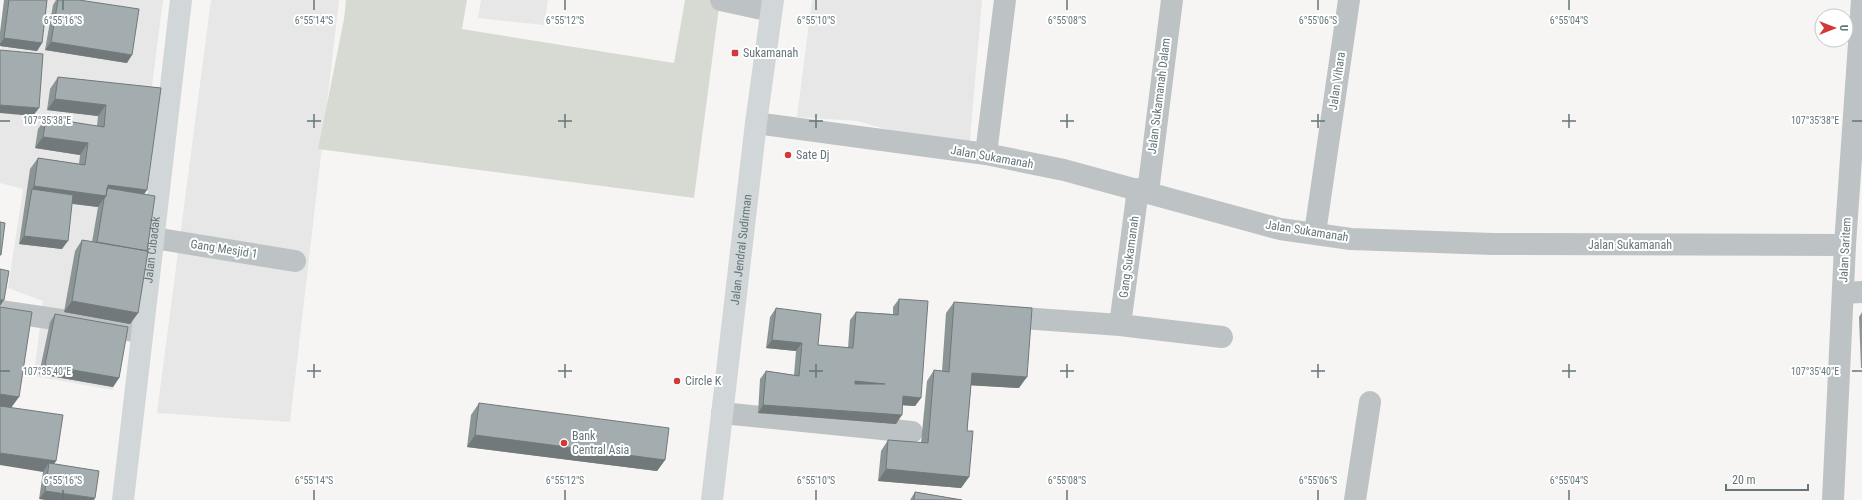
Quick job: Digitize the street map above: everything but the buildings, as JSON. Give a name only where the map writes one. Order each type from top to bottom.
[{"type":"main road","name":"Jalan Cibadak","points":[[123,500],[181,0]]},
{"type":"main road","name":"Jalan Jendral Sudirman","points":[[712,500],[756,123],[772,6]]},
{"type":"street","points":[[721,0],[772,6]]},
{"type":"street","points":[[986,154],[1005,0]]},
{"type":"street","name":"Jalan Sukamanah Dalam","points":[[1143,191],[1172,0]]},
{"type":"street","name":"Jalan Vihara","points":[[1315,233],[1349,0]]},
{"type":"street","name":"Jalan Saritem","points":[[1833,500],[1852,293],[1845,245],[1862,0]]},
{"type":"street","name":"Jalan Sukamanah","points":[[756,123],[986,154],[1064,170],[1280,229],[1351,238],[1493,244],[1845,245]]},
{"type":"street","name":"Gang Sukamanah","points":[[1120,325],[1143,191]]},
{"type":"street","name":"Gang Mesjid 1","points":[[154,238],[295,261]]},
{"type":"street","points":[[0,311],[142,332]]},
{"type":"street","points":[[1022,318],[1120,325],[1222,337]]},
{"type":"street","points":[[1355,500],[1370,402]]},
{"type":"street","points":[[722,413],[749,414],[912,432]]},
{"type":"shaded area","points":[[7,0],[163,0],[113,390],[34,376],[43,301],[8,288],[23,189],[0,183],[0,58]]},
{"type":"shaded area","points":[[211,0],[339,0],[290,422],[157,413]]},
{"type":"shaded area","points":[[346,0],[467,0],[462,29],[674,63],[685,0],[720,0],[694,198],[318,149],[344,19]]},
{"type":"shaded area","points":[[481,0],[548,0],[544,25],[478,18]]},
{"type":"shaded area","points":[[812,0],[982,0],[969,152],[857,121],[797,117]]},
{"type":"place","name":"Sukamanah","points":[[735,53]]},
{"type":"place","name":"Sate Dj","points":[[788,155]]},
{"type":"place","name":"Circle K","points":[[677,381]]},
{"type":"place","name":"Bank Central Asia","points":[[564,443]]}]
